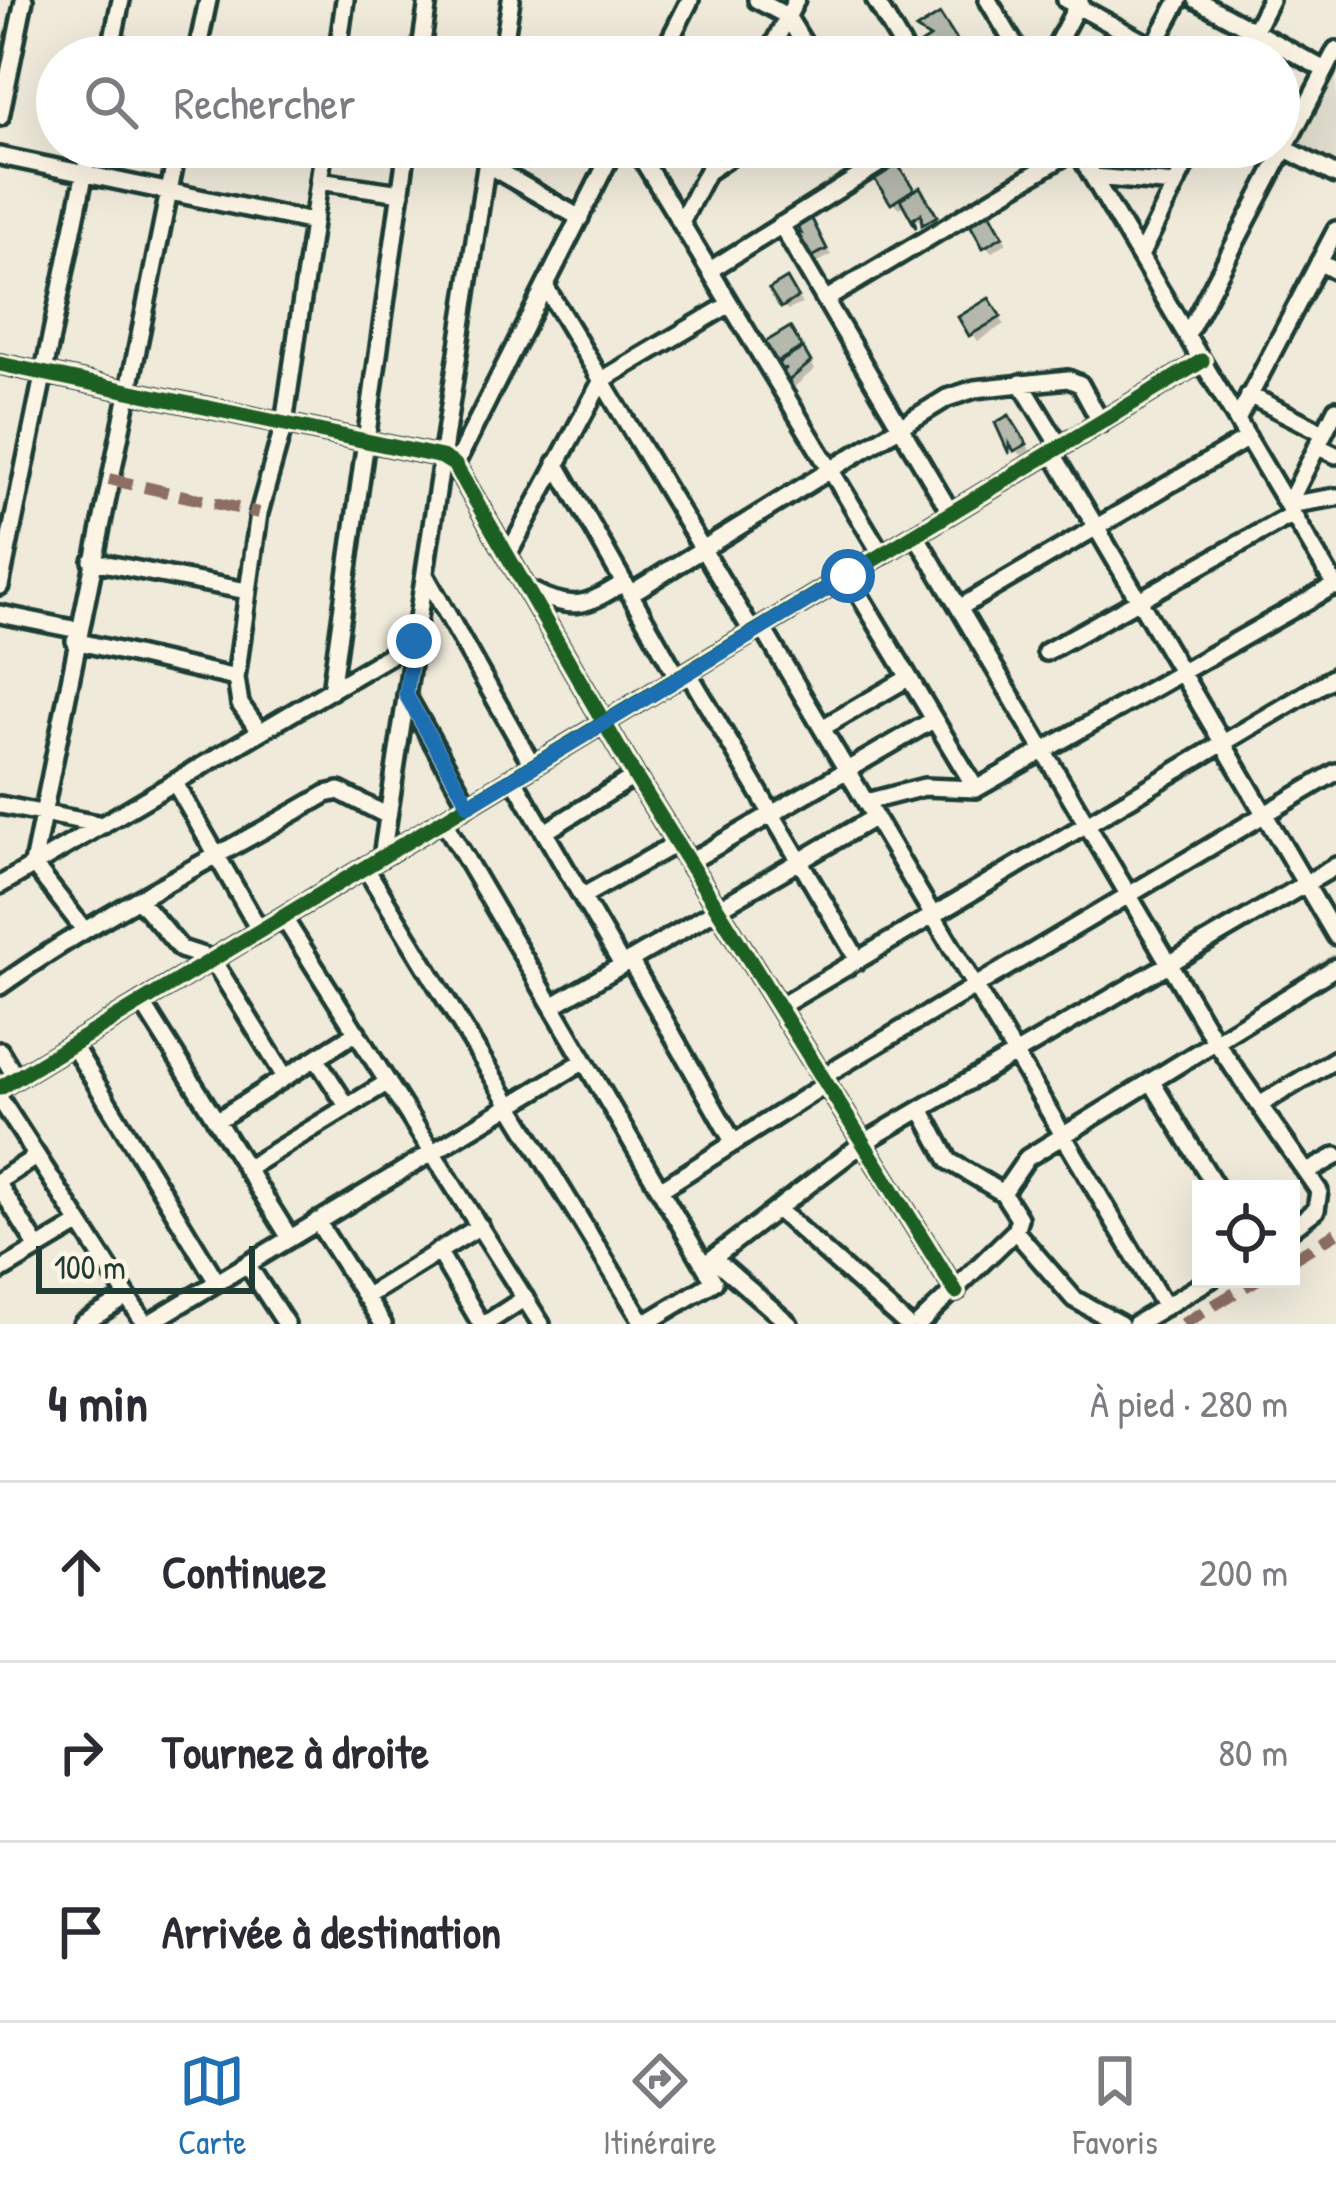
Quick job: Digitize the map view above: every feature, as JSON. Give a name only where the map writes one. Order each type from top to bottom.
[{"type":"street","points":[[0,117],[24,0]]},
{"type":"street","points":[[113,36],[121,0]]},
{"type":"street","points":[[200,36],[208,0]]},
{"type":"street","points":[[340,36],[345,0]]},
{"type":"street","points":[[423,36],[428,0]]},
{"type":"street","points":[[505,36],[511,0]]},
{"type":"street","points":[[672,36],[690,0]]},
{"type":"street","points":[[757,0],[788,16],[800,36]]},
{"type":"street","points":[[777,36],[796,0]]},
{"type":"street","points":[[874,0],[896,36]]},
{"type":"street","points":[[988,0],[1009,36]]},
{"type":"street","points":[[1160,36],[1179,0]]},
{"type":"street","points":[[1197,0],[1263,36]]},
{"type":"street","points":[[1251,36],[1270,0]]},
{"type":"street","points":[[1059,36],[1074,2],[1126,36]]},
{"type":"street","points":[[1300,118],[1336,50]]},
{"type":"street","points":[[1300,56],[1325,70]]},
{"type":"street","points":[[0,156],[36,164]]},
{"type":"street","points":[[1300,156],[1336,175]]},
{"type":"street","points":[[57,168],[313,222]]},
{"type":"street","points":[[0,586],[86,168]]},
{"type":"street","points":[[82,927],[33,864],[173,168]]},
{"type":"street","points":[[258,729],[240,704],[236,679],[259,513],[284,424],[321,168]]},
{"type":"street","points":[[331,691],[404,168]]},
{"type":"street","points":[[382,857],[424,574],[448,461],[485,168]]},
{"type":"street","points":[[506,168],[580,218]]},
{"type":"street","points":[[448,461],[605,168]]},
{"type":"street","points":[[648,168],[882,555]]},
{"type":"street","points":[[681,222],[709,168]]},
{"type":"street","points":[[707,171],[712,168]]},
{"type":"street","points":[[710,270],[871,168]]},
{"type":"street","points":[[825,300],[1043,168]]},
{"type":"street","points":[[552,1006],[800,861],[871,810],[924,787],[976,789],[1335,586],[1088,168]]},
{"type":"street","points":[[1091,173],[1093,168]]},
{"type":"street","points":[[1140,256],[1183,168]]},
{"type":"street","points":[[1186,335],[1274,168]]},
{"type":"street","points":[[1091,173],[1175,184]]},
{"type":"street","points":[[319,181],[401,193]]},
{"type":"street","points":[[781,225],[951,513]]},
{"type":"street","points":[[1237,420],[1336,230]]},
{"type":"street","points":[[1319,262],[1336,271]]},
{"type":"street","points":[[545,286],[703,549],[822,728],[1166,1306]]},
{"type":"street","points":[[509,553],[602,380],[730,304]]},
{"type":"street","points":[[0,1088],[1202,362]]},
{"type":"street","points":[[0,364],[448,461],[509,553],[635,776],[956,1292]]},
{"type":"street","points":[[530,590],[558,604],[583,608],[627,588],[703,549],[947,398],[1068,379],[1080,384],[1101,423]]},
{"type":"street","points":[[1022,383],[1096,527],[1336,936]]},
{"type":"street","points":[[1249,394],[1336,455]]},
{"type":"street","points":[[1290,510],[1336,410]]},
{"type":"street","points":[[959,608],[1248,438]]},
{"type":"street","points":[[556,463],[627,588],[772,814],[858,960]]},
{"type":"street","points":[[1046,652],[1140,602],[1290,510],[1336,497]]},
{"type":"street","points":[[916,535],[1213,1039],[1319,1191],[1316,1210],[1300,1222]]},
{"type":"street","points":[[92,561],[248,591]]},
{"type":"street","points":[[424,574],[533,766]]},
{"type":"street","points":[[848,576],[976,789]]},
{"type":"street","points":[[0,614],[236,679]]},
{"type":"street","points":[[0,885],[414,641]]},
{"type":"street","points":[[778,1007],[1336,676]]},
{"type":"street","points":[[822,728],[908,678]]},
{"type":"street","points":[[406,695],[469,805]]},
{"type":"street","points":[[688,862],[933,720]]},
{"type":"street","points":[[660,1190],[975,986],[1336,772]]},
{"type":"street","points":[[544,832],[635,776]]},
{"type":"street","points":[[513,778],[734,1143]]},
{"type":"street","points":[[175,782],[260,931]]},
{"type":"street","points":[[0,986],[82,927],[216,860],[332,791],[388,816]]},
{"type":"street","points":[[0,805],[104,825]]},
{"type":"street","points":[[443,820],[660,1190],[709,1262],[789,1324]]},
{"type":"street","points":[[583,896],[677,843]]},
{"type":"street","points":[[709,1262],[863,1143],[1336,866]]},
{"type":"street","points":[[365,867],[644,1324],[714,1282],[709,1262]]},
{"type":"street","points":[[139,900],[181,949],[212,959],[285,1077]]},
{"type":"street","points":[[284,916],[542,1324]]},
{"type":"street","points":[[1003,1193],[1027,1158],[1336,967]]},
{"type":"street","points":[[142,1002],[290,1238]]},
{"type":"street","points":[[216,1121],[357,1032]]},
{"type":"street","points":[[72,1044],[217,1282]]},
{"type":"street","points":[[0,1052],[16,1078]]},
{"type":"street","points":[[316,1058],[347,1106]]},
{"type":"street","points":[[1261,1104],[1336,1059]]},
{"type":"street","points":[[0,1099],[146,1324],[584,1061]]},
{"type":"street","points":[[1151,1081],[1212,1180]]},
{"type":"street","points":[[247,1169],[388,1082]]},
{"type":"street","points":[[920,1324],[1015,1231],[1019,1218],[1003,1193],[949,1161],[921,1109]]},
{"type":"street","points":[[37,1156],[0,1184],[38,1248]]},
{"type":"street","points":[[1307,1172],[1336,1156]]},
{"type":"street","points":[[777,1209],[906,1324]]},
{"type":"street","points":[[317,1221],[382,1324]]},
{"type":"street","points":[[0,1271],[80,1223]]},
{"type":"street","points":[[365,1297],[479,1226]]},
{"type":"street","points":[[1015,1231],[1074,1299],[1120,1324]]},
{"type":"street","points":[[438,1251],[483,1324],[525,1298]]},
{"type":"street","points":[[248,1264],[286,1324]]},
{"type":"street","points":[[1136,1324],[1196,1288]]},
{"type":"street","points":[[82,1324],[127,1297]]},
{"type":"street","points":[[177,1306],[188,1324]]},
{"type":"shaded area","points":[[1336,68],[1336,165],[1300,146],[1300,136]]},
{"type":"building","points":[[940,14],[954,36],[927,36],[916,29]]},
{"type":"building","points":[[887,168],[900,168],[914,189],[891,204],[873,177]]},
{"type":"building","points":[[920,187],[937,216],[922,225],[921,214],[914,218],[916,228],[900,199]]},
{"type":"building","points":[[988,209],[1003,236],[983,248],[968,221]]},
{"type":"building","points":[[811,217],[827,249],[804,261],[788,229],[801,233],[797,225]]},
{"type":"building","points":[[787,278],[798,297],[781,308],[769,289]]},
{"type":"building","points":[[989,298],[1001,317],[969,336],[958,317]]},
{"type":"building","points":[[790,327],[802,347],[774,364],[762,344]]},
{"type":"building","points":[[803,348],[811,362],[785,384],[776,375],[787,368],[779,370],[775,365]]},
{"type":"building","points":[[1009,415],[1027,444],[1014,451],[1009,443],[1009,454],[995,423]]},
{"type":"marked path","points":[[109,479],[259,513]]},
{"type":"marked path","points":[[1300,1255],[1336,1233]]},
{"type":"marked path","points":[[1183,1324],[1243,1288]]},
{"type":"cycle path","points":[[0,1088],[1202,361]]},
{"type":"cycle path","points":[[0,364],[442,457],[455,465],[635,776],[956,1292]]},
{"type":"route","points":[[414,641],[406,695],[469,805],[848,576]]}]
